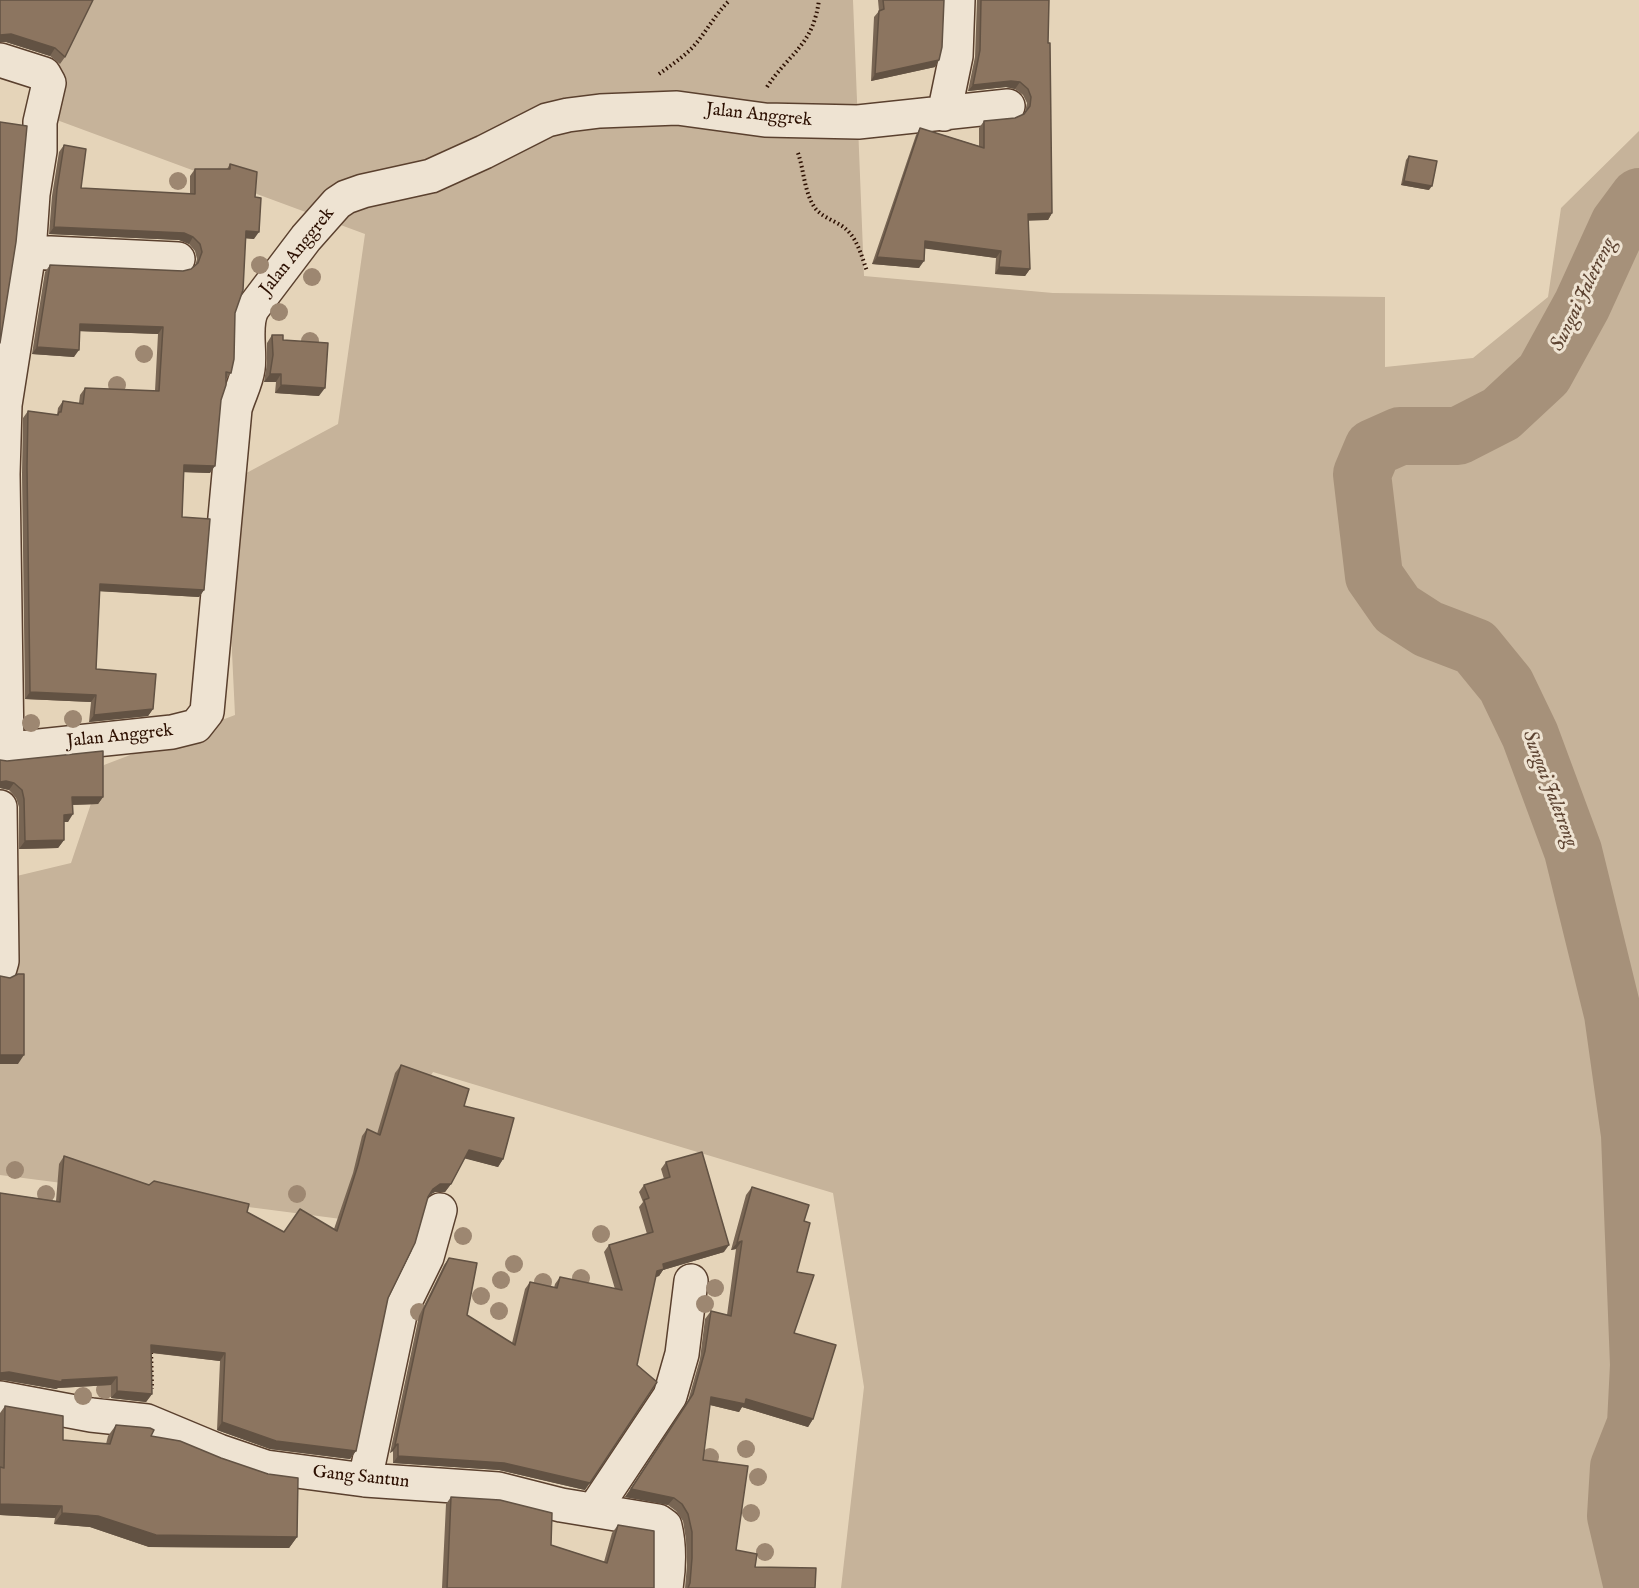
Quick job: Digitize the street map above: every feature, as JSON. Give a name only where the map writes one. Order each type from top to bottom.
[{"type":"street","points":[[944,114],[956,56],[958,0]]},
{"type":"street","points":[[0,60],[44,74],[49,83],[40,122],[40,151],[33,194],[28,252],[11,360],[4,434],[4,750]]},
{"type":"street","name":"Jalan Anggrek","points":[[4,750],[172,732],[196,726],[204,718],[208,705],[211,647],[235,409],[248,368],[249,318],[253,308],[293,255],[337,203],[363,191],[431,176],[484,152],[528,128],[568,115],[635,108],[676,108],[760,119],[858,122],[1008,106]]},
{"type":"street","points":[[28,252],[178,260]]},
{"type":"street","points":[[0,807],[2,961],[0,968]]},
{"type":"street","points":[[365,1480],[401,1310],[427,1257],[440,1210]]},
{"type":"street","points":[[594,1510],[669,1396],[682,1354],[691,1281]]},
{"type":"street","name":"Gang Santun","points":[[0,1398],[91,1415],[153,1423],[219,1451],[266,1467],[365,1480],[498,1489],[561,1505],[658,1521],[665,1526],[668,1561],[666,1588]]},
{"type":"path","points":[[658,75],[683,57],[730,0]]},
{"type":"path","points":[[819,0],[814,24],[805,42],[777,71],[760,119],[797,151],[814,207],[823,216],[843,226],[851,234],[867,271]]},
{"type":"path","points":[[152,1339],[153,1423]]},
{"type":"shaded area","points":[[70,0],[853,0],[864,276],[1053,293],[1385,297],[1385,367],[1473,358],[1548,297],[1561,208],[1639,131],[1639,1588],[841,1588],[864,1387],[833,1193],[433,1072],[349,1220],[0,1175],[0,880],[71,863],[104,765],[235,715],[224,485],[338,424],[365,234],[46,116]]},
{"type":"building","points":[[0,0],[93,0],[65,57],[55,48],[11,34],[0,35]]},
{"type":"building","points":[[883,0],[944,0],[942,47],[939,60],[875,74],[879,11],[884,9]]},
{"type":"building","points":[[981,0],[1049,0],[1052,213],[1028,214],[1030,269],[999,267],[1001,251],[925,241],[924,261],[877,257],[920,128],[984,148],[984,121],[1015,118],[1024,114],[1030,106],[1031,97],[1028,89],[1020,82],[973,85],[980,50]]},
{"type":"building","points":[[0,122],[27,126],[16,242],[0,343]]},
{"type":"building","points":[[64,145],[86,149],[81,188],[195,194],[195,169],[230,169],[230,164],[257,172],[255,197],[261,198],[259,232],[246,231],[243,290],[235,313],[234,359],[231,373],[226,372],[226,385],[221,400],[215,466],[184,465],[182,517],[210,519],[204,590],[100,584],[96,669],[156,674],[153,709],[94,715],[96,695],[30,692],[28,411],[58,415],[61,412],[63,401],[83,404],[85,388],[159,391],[163,327],[80,324],[79,350],[37,347],[50,265],[183,271],[191,269],[198,263],[202,252],[200,244],[193,237],[184,233],[54,227]]},
{"type":"building","points":[[1409,156],[1437,161],[1432,186],[1404,181]]},
{"type":"building","points":[[272,335],[283,335],[283,340],[328,343],[325,388],[281,385],[281,374],[270,374],[273,355]]},
{"type":"building","points":[[103,751],[103,797],[72,797],[73,814],[64,815],[64,840],[25,841],[22,790],[14,783],[0,782],[0,760]]},
{"type":"building","points":[[24,974],[24,1055],[0,1055],[0,976],[10,978]]},
{"type":"building","points":[[401,1065],[469,1089],[464,1106],[514,1118],[503,1159],[469,1150],[451,1184],[440,1184],[428,1197],[415,1243],[388,1298],[356,1451],[276,1441],[222,1422],[225,1353],[151,1345],[152,1394],[117,1391],[117,1377],[62,1380],[62,1382],[9,1372],[0,1373],[0,1193],[60,1202],[64,1156],[149,1185],[154,1181],[249,1204],[247,1212],[284,1232],[300,1209],[337,1231],[367,1129],[380,1135]]},
{"type":"building","points":[[702,1152],[729,1245],[663,1264],[664,1269],[657,1271],[637,1365],[657,1382],[590,1483],[504,1463],[398,1456],[398,1444],[395,1445],[424,1309],[449,1258],[477,1263],[467,1315],[515,1345],[530,1282],[557,1288],[560,1277],[622,1290],[609,1245],[653,1232],[644,1200],[649,1198],[644,1185],[670,1177],[666,1162]]},
{"type":"building","points":[[752,1187],[809,1205],[804,1221],[810,1223],[797,1272],[814,1275],[794,1333],[836,1345],[813,1419],[746,1399],[745,1404],[711,1397],[703,1460],[748,1466],[736,1550],[757,1554],[755,1567],[816,1568],[815,1588],[688,1588],[692,1558],[692,1532],[688,1514],[682,1504],[674,1498],[631,1489],[693,1394],[705,1351],[711,1311],[731,1316],[742,1241],[737,1243]]},
{"type":"building","points":[[5,1406],[63,1416],[63,1440],[110,1444],[116,1425],[150,1428],[154,1430],[151,1436],[180,1441],[268,1474],[298,1478],[297,1537],[156,1535],[98,1516],[62,1513],[62,1506],[0,1504],[0,1467],[4,1468]]},
{"type":"building","points":[[451,1497],[500,1500],[552,1513],[551,1545],[607,1563],[618,1525],[654,1531],[654,1588],[447,1588]]},
{"type":"waterway","name":"Sungai Jaletreng","points":[[1633,1588],[1616,1516],[1619,1467],[1636,1424],[1639,1365],[1630,1135],[1613,1014],[1573,851],[1530,735],[1506,685],[1475,647],[1428,629],[1397,609],[1374,576],[1362,474],[1373,448],[1400,436],[1458,436],[1501,414],[1544,374],[1582,305],[1619,224],[1639,197]]}]
